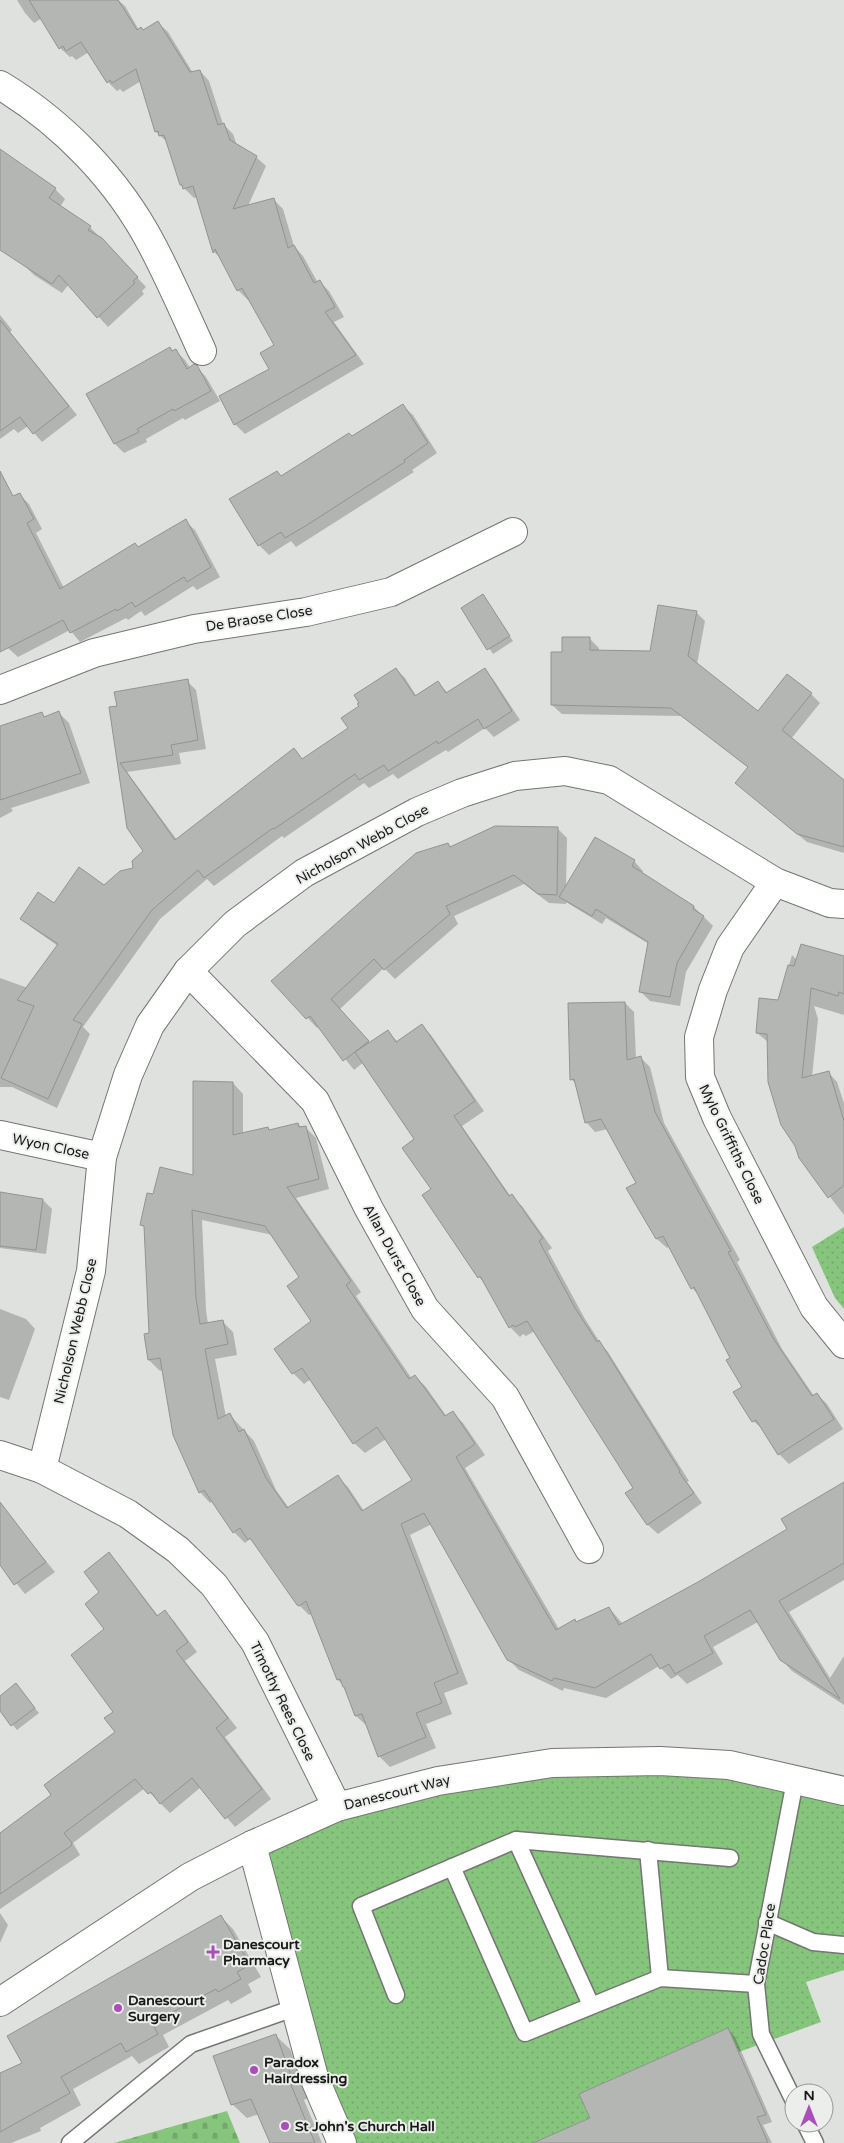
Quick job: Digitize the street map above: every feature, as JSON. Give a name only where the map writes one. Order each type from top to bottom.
[{"type":"street","points":[[0,85],[31,103],[62,131],[112,182],[152,244],[202,351]]},
{"type":"street","name":"De Braose Close","points":[[0,690],[94,653],[194,629],[306,612],[391,592],[513,532]]},
{"type":"street","name":"Nicholson Webb Close","points":[[42,1469],[91,1271],[102,1157],[128,1075],[150,1025],[188,971],[235,924],[304,874],[417,812],[462,793],[515,776],[564,771],[609,780],[775,882],[830,903],[844,904]]},
{"type":"street","name":"Mylo Griffiths Close","points":[[775,882],[730,947],[713,990],[699,1037],[700,1077],[718,1118],[814,1307],[844,1344]]},
{"type":"street","name":"Allan Durst Close","points":[[188,971],[315,1101],[369,1209],[425,1310],[505,1397],[589,1549]]},
{"type":"street","name":"Wyon Close","points":[[0,1135],[102,1157]]},
{"type":"street","name":"Timothy Rees Close","points":[[0,1455],[42,1469],[128,1514],[178,1550],[214,1585],[255,1642],[337,1807]]},
{"type":"street","name":"Danescourt Way","points":[[0,2002],[190,1877],[252,1845],[337,1807],[438,1780],[552,1763],[660,1761],[729,1765],[844,1791]]},
{"type":"street","points":[[252,1845],[294,2008],[314,2076],[342,2143]]},
{"type":"lane","name":"Cadoc Place","points":[[785,2083],[761,2034],[756,1984],[795,1781]]},
{"type":"lane","points":[[516,1840],[591,2005]]},
{"type":"lane","points":[[396,1995],[360,1906],[516,1840],[730,1858]]},
{"type":"lane","points":[[648,1850],[660,1978]]},
{"type":"lane","points":[[452,1867],[525,2033],[660,1978],[756,1984]]},
{"type":"lane","points":[[767,1922],[813,1942],[844,1945]]},
{"type":"lane","points":[[70,2143],[191,2044],[294,2008]]},
{"type":"green space","points":[[844,1227],[844,1309],[835,1298],[812,1247]]},
{"type":"green space","points":[[660,1761],[844,1791],[844,1970],[806,1982],[821,2022],[739,2052],[728,2028],[580,2094],[601,2143],[342,2143],[252,1845],[337,1807]]},
{"type":"green space","points":[[227,2111],[240,2143],[114,2143]]},
{"type":"building","points":[[29,0],[118,0],[137,30],[141,27],[143,30],[158,21],[190,72],[200,70],[218,125],[224,123],[230,140],[257,156],[233,209],[274,198],[288,248],[294,245],[314,283],[320,280],[335,307],[325,312],[356,355],[234,425],[219,396],[269,369],[260,353],[274,345],[242,288],[237,291],[215,249],[213,253],[193,186],[183,189],[182,185],[180,185],[164,135],[159,136],[158,131],[155,132],[136,69],[112,83],[110,80],[107,83],[81,42],[66,51],[63,46],[59,49]]},
{"type":"building","points":[[0,149],[56,188],[49,198],[91,226],[88,230],[102,238],[138,277],[133,281],[135,283],[97,318],[59,275],[52,284],[0,250]]},
{"type":"building","points":[[0,320],[69,406],[33,434],[20,417],[0,431]]},
{"type":"building","points":[[170,347],[172,351],[176,349],[187,369],[194,364],[197,365],[211,391],[174,411],[173,409],[137,429],[139,432],[114,444],[86,394]]},
{"type":"building","points":[[403,404],[428,443],[404,460],[405,462],[307,525],[285,538],[281,532],[258,546],[229,499],[277,471],[281,476],[349,433],[352,436]]},
{"type":"building","points":[[0,471],[13,496],[20,493],[34,519],[27,523],[60,589],[135,543],[138,547],[186,519],[211,567],[187,582],[184,577],[135,607],[132,602],[70,633],[63,620],[0,652]]},
{"type":"building","points":[[483,594],[510,636],[487,650],[461,608]]},
{"type":"building","points":[[658,605],[697,611],[688,656],[758,711],[787,674],[812,693],[782,730],[844,780],[844,847],[797,834],[735,783],[748,767],[671,708],[551,705],[551,652],[562,652],[562,637],[590,637],[590,650],[650,651]]},
{"type":"building","points":[[396,668],[415,696],[438,681],[446,693],[485,668],[512,711],[484,729],[478,719],[438,744],[437,741],[388,771],[384,765],[359,780],[355,774],[273,828],[204,878],[198,870],[152,910],[73,1020],[82,1024],[48,1099],[1,1078],[34,1006],[17,1000],[58,944],[20,919],[38,892],[54,903],[79,867],[104,885],[120,871],[133,868],[132,861],[143,851],[127,828],[109,707],[117,706],[114,692],[188,679],[198,740],[171,745],[173,755],[120,763],[175,840],[294,748],[302,759],[348,728],[341,718],[359,706],[354,695]]},
{"type":"building","points":[[59,711],[81,773],[0,800],[0,726],[42,712],[44,717]]},
{"type":"building","points":[[495,826],[558,827],[557,895],[538,894],[514,875],[446,906],[450,914],[384,970],[374,959],[331,999],[369,1041],[343,1061],[310,1016],[306,1019],[271,981],[416,853],[448,843],[450,847]]},
{"type":"building","points":[[595,837],[635,860],[632,866],[694,906],[693,909],[704,916],[677,963],[670,997],[639,992],[648,942],[596,909],[592,916],[559,897]]},
{"type":"building","points":[[801,944],[844,956],[844,994],[839,992],[838,996],[811,988],[802,1078],[829,1071],[844,1121],[844,1185],[828,1198],[799,1158],[795,1146],[781,1125],[768,1082],[767,1034],[756,1033],[759,998],[778,1000],[788,965],[794,966]]},
{"type":"building","points":[[625,1002],[627,1060],[641,1056],[655,1112],[731,1251],[728,1252],[773,1338],[812,1396],[817,1393],[834,1419],[778,1455],[756,1420],[752,1422],[733,1392],[742,1387],[726,1360],[730,1358],[694,1287],[691,1289],[663,1236],[656,1239],[626,1188],[636,1183],[601,1119],[585,1123],[574,1079],[570,1080],[568,1003]]},
{"type":"building","points":[[422,1024],[475,1101],[454,1116],[509,1196],[512,1194],[543,1238],[539,1241],[575,1308],[597,1342],[599,1340],[679,1472],[694,1493],[647,1525],[625,1493],[633,1488],[527,1321],[509,1328],[480,1276],[478,1278],[422,1195],[431,1189],[402,1148],[414,1139],[355,1052],[388,1030],[396,1042]]},
{"type":"building","points":[[193,1081],[233,1082],[233,1135],[268,1127],[269,1130],[298,1123],[299,1127],[306,1126],[319,1179],[287,1187],[351,1281],[346,1285],[409,1379],[415,1375],[445,1416],[453,1411],[475,1444],[456,1457],[556,1630],[575,1619],[576,1622],[609,1607],[619,1625],[698,1582],[787,1529],[781,1519],[844,1482],[844,1563],[779,1601],[840,1699],[780,1660],[750,1610],[704,1636],[713,1653],[675,1674],[669,1664],[660,1669],[651,1654],[595,1688],[554,1678],[552,1681],[507,1660],[424,1513],[401,1524],[458,1673],[434,1683],[442,1703],[416,1713],[426,1737],[378,1757],[362,1714],[355,1716],[340,1679],[337,1680],[306,1601],[299,1606],[297,1605],[250,1538],[248,1540],[240,1528],[233,1533],[204,1490],[199,1493],[173,1435],[160,1358],[148,1360],[144,1334],[149,1333],[144,1226],[140,1225],[147,1193],[153,1194],[160,1167],[193,1175]],"holes":[[[192,1210],[265,1226],[299,1277],[287,1286],[311,1321],[274,1349],[292,1374],[302,1368],[353,1444],[377,1427],[412,1480],[362,1511],[338,1475],[287,1508],[266,1478],[244,1429],[239,1432],[230,1413],[218,1419],[205,1349],[228,1344],[223,1320],[200,1324],[196,1298]]]},
{"type":"building","points":[[0,1192],[43,1199],[36,1250],[0,1246]]},
{"type":"building","points":[[0,1502],[46,1562],[14,1585],[0,1565]]},
{"type":"building","points":[[109,1552],[157,1616],[165,1610],[188,1642],[176,1651],[228,1718],[216,1728],[262,1789],[225,1819],[192,1778],[160,1804],[151,1792],[148,1794],[135,1779],[64,1833],[72,1843],[71,1846],[0,1894],[0,1833],[51,1795],[44,1785],[115,1732],[104,1718],[113,1712],[71,1655],[104,1629],[85,1604],[99,1592],[84,1572]]},
{"type":"building","points":[[16,1683],[35,1708],[11,1726],[0,1711],[0,1696]]},
{"type":"building","name":"Danescourt Surgery","points":[[221,1915],[250,1965],[237,1972],[241,1979],[218,1992],[216,1989],[152,2023],[158,2034],[126,2052],[121,2043],[61,2077],[70,2093],[0,2132],[0,2073],[22,2063],[7,2036]]},
{"type":"building","points":[[728,2028],[766,2115],[757,2117],[768,2143],[533,2143],[590,2118],[579,2094]]},
{"type":"building","points":[[276,2034],[294,2084],[291,2085],[315,2143],[270,2143],[251,2099],[231,2105],[213,2056]]},
{"type":"place","name":"Danescourt Pharmacy","points":[[213,1952]]},
{"type":"place","name":"Danescourt Surgery","points":[[118,2008]]},
{"type":"place","name":"Paradox Hairdressing","points":[[254,2070]]},
{"type":"place","name":"St John's Church Hall","points":[[285,2126]]}]
